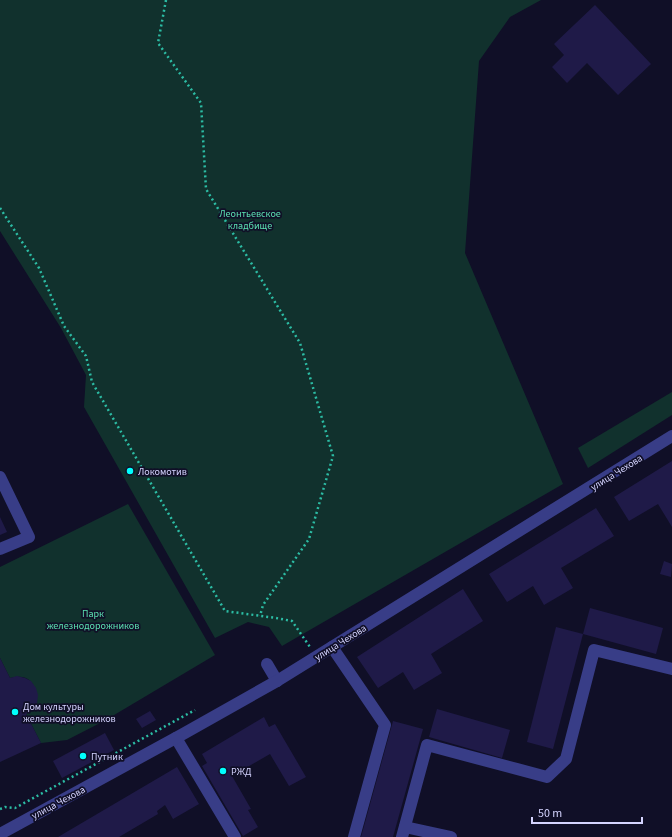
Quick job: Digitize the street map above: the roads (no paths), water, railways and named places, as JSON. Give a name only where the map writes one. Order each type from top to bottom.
[{"type":"street","name":"улица Чехова","points":[[0,834],[277,681],[672,436]]},
{"type":"street","points":[[0,477],[29,537],[0,549]]},
{"type":"street","points":[[332,647],[384,725],[354,837]]},
{"type":"street","points":[[451,837],[404,832],[427,745],[547,776],[566,759],[594,650],[672,669]]},
{"type":"street","points":[[267,664],[277,681]]},
{"type":"street","points":[[176,738],[235,837]]},
{"type":"place","name":"Локомотив","points":[[130,471]]},
{"type":"place","name":"Дом культуры железнодорожников","points":[[15,712]]},
{"type":"place","name":"Путник","points":[[83,756]]},
{"type":"place","name":"РЖД","points":[[223,771]]},
{"type":"park label","name":"Леонтьевское кладбище","points":[[250,218]]},
{"type":"park label","name":"Парк железнодорожников","points":[[93,618]]}]
